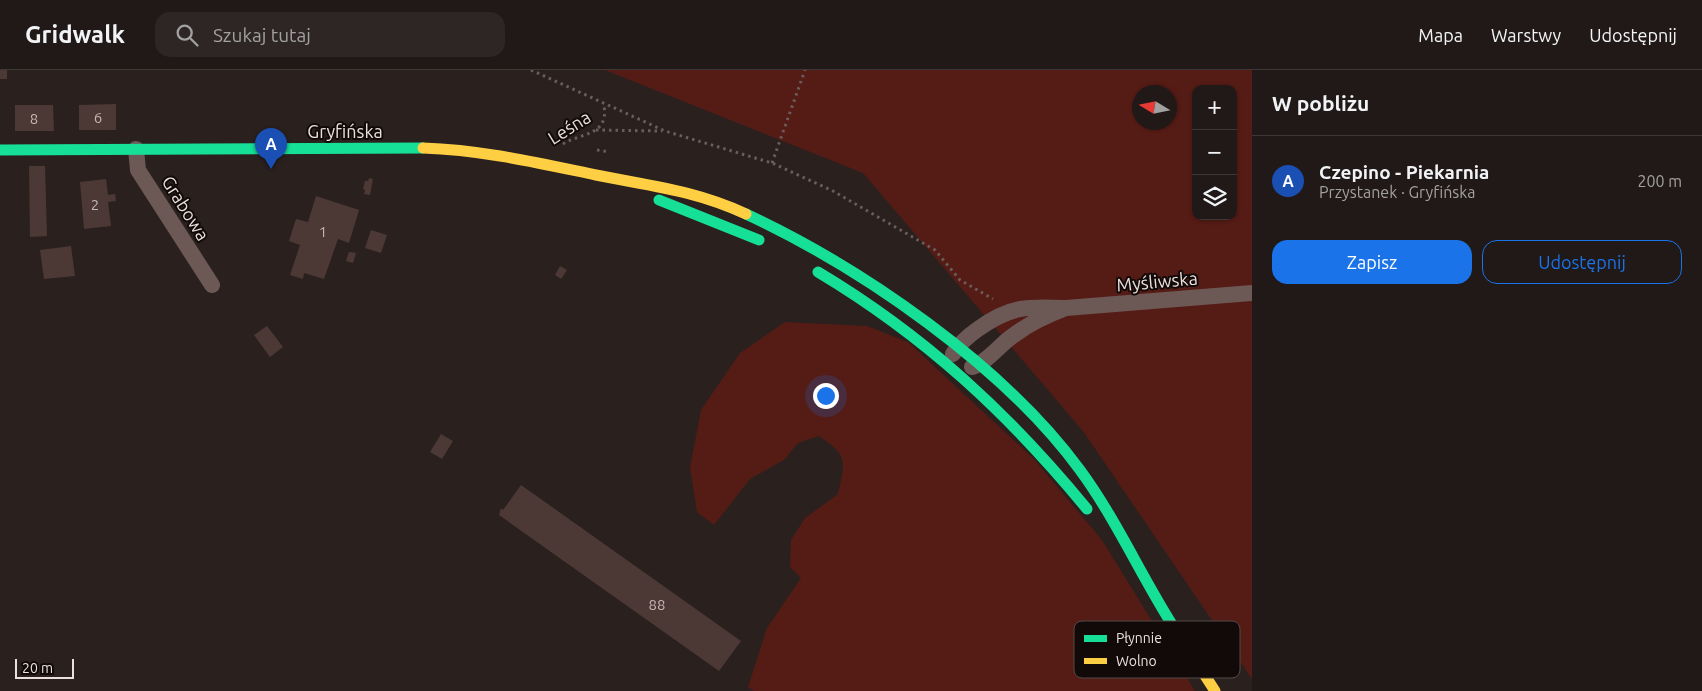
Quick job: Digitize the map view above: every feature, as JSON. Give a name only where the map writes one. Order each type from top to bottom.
[{"type":"main road","name":"Gryfińska","points":[[0,150],[446,149],[502,154],[598,175]]},
{"type":"main road","points":[[598,175],[698,214],[769,245]]},
{"type":"main road","points":[[598,175],[624,177],[692,193],[728,206],[776,228],[863,278],[958,346],[980,365],[1068,455],[1123,535],[1154,594],[1171,621]]},
{"type":"main road","points":[[810,267],[883,314],[954,368],[1036,448],[1094,518]]},
{"type":"main road","points":[[1107,534],[1154,594]]},
{"type":"main road","points":[[1207,678],[1215,691]]},
{"type":"street","name":"Grabowa","points":[[136,149],[138,170],[212,285]]},
{"type":"street","name":"Myśliwska","points":[[958,346],[998,314],[1011,310],[1040,307],[1066,308],[1252,293]]},
{"type":"street","name":"Myśliwska","points":[[980,365],[1014,335],[1043,317],[1066,308]]},
{"type":"street","points":[[958,346],[953,353],[954,368],[980,365]]},
{"type":"path","name":"Leśna","points":[[531,70],[604,105],[605,118],[595,130],[585,136],[566,142],[555,149],[544,162]]},
{"type":"path","points":[[772,163],[805,70]]},
{"type":"path","points":[[604,105],[665,131],[772,163],[833,191],[935,250],[960,280],[1011,310]]},
{"type":"path","points":[[595,130],[665,131]]},
{"type":"shaded area","points":[[605,70],[1252,70],[1252,679],[1240,661],[1240,621],[1212,621],[1083,431],[863,173]]},
{"type":"shaded area","points":[[785,322],[867,326],[908,342],[1034,459],[1102,540],[1152,621],[1074,621],[1074,678],[1187,678],[1195,691],[754,691],[748,687],[767,628],[801,578],[790,567],[791,540],[805,518],[838,494],[843,466],[840,454],[836,449],[819,436],[798,443],[784,460],[750,479],[714,525],[697,512],[690,467],[701,410],[740,353]]},
{"type":"building","points":[[0,70],[7,70],[7,79],[0,79]]},
{"type":"building","points":[[116,104],[116,130],[79,130],[79,105]]},
{"type":"building","points":[[15,105],[53,105],[54,131],[15,131]]},
{"type":"building","points":[[29,166],[45,166],[47,236],[30,237]]},
{"type":"building","points":[[369,178],[373,179],[370,195],[364,194],[365,190],[363,189],[365,181],[368,181]]},
{"type":"building","points":[[106,179],[108,195],[115,194],[116,201],[108,202],[111,226],[84,229],[80,182]]},
{"type":"building","points":[[316,196],[359,210],[349,243],[338,239],[324,279],[304,273],[303,279],[290,275],[300,245],[289,241],[296,219],[308,222]]},
{"type":"building","points":[[371,230],[387,235],[381,253],[365,248]]},
{"type":"building","points":[[71,246],[75,276],[44,279],[40,250]]},
{"type":"building","points":[[349,252],[356,253],[353,263],[346,261]]},
{"type":"building","points":[[560,266],[567,270],[561,279],[555,275]]},
{"type":"building","points":[[267,326],[283,347],[270,357],[254,335]]},
{"type":"building","points":[[441,434],[453,441],[442,459],[430,452]]},
{"type":"building","points":[[521,485],[741,641],[719,671],[499,515],[501,508],[503,510]]},
{"type":"traffic: fast","points":[[0,150],[423,148]]},
{"type":"traffic: fast","points":[[659,200],[759,240]]},
{"type":"traffic: fast","points":[[746,214],[791,236],[883,291],[972,358],[1012,394],[1049,431],[1080,470],[1117,527],[1170,621]]},
{"type":"traffic: fast","points":[[818,272],[894,323],[963,378],[1027,440],[1087,509]]},
{"type":"traffic: slow","points":[[423,148],[467,151],[510,158],[653,186],[708,199],[746,214]]},
{"type":"traffic: slow","points":[[1207,678],[1215,691]]},
{"type":"place","name":"Czepino - Piekarnia","points":[[271,169]]}]
